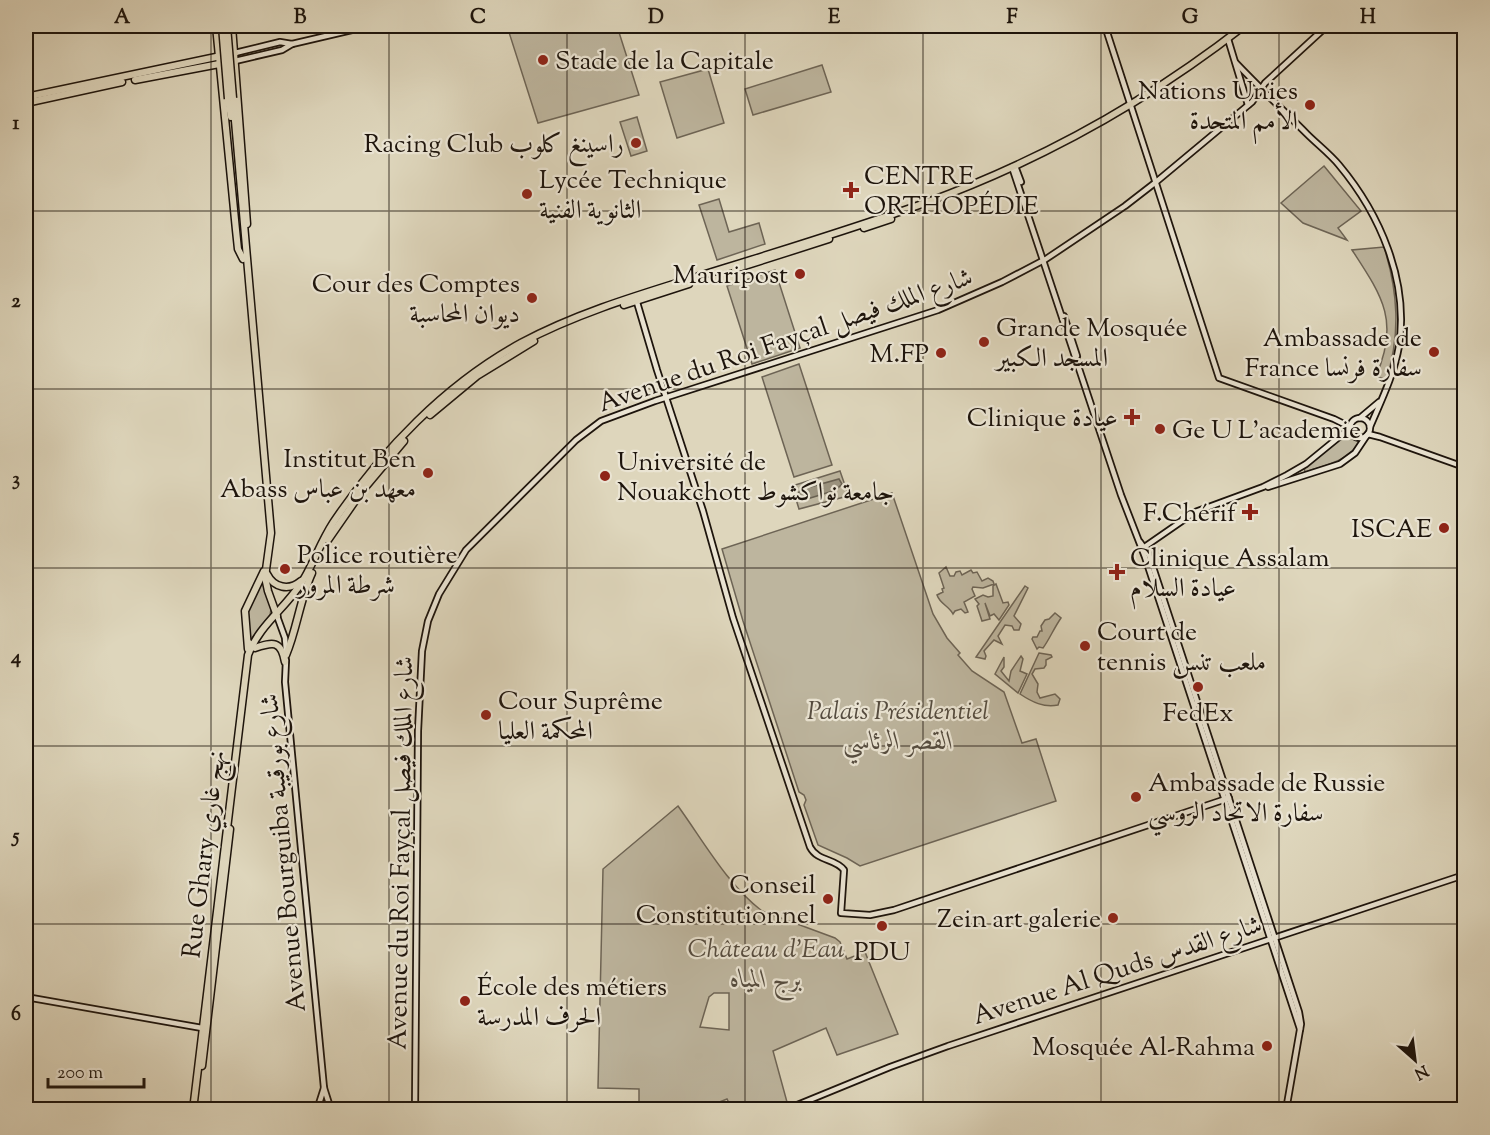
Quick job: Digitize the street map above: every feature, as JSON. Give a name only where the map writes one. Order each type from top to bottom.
[{"type":"highway","points":[[216,26],[238,249],[243,259]]},
{"type":"highway","points":[[222,26],[231,99],[270,515],[271,544],[267,557]]},
{"type":"highway","points":[[227,26],[231,99]]},
{"type":"highway","points":[[232,26],[246,207],[247,225],[244,236]]},
{"type":"highway","points":[[277,614],[306,576],[331,525],[386,454],[444,397],[482,367],[520,343],[576,318],[879,223],[926,206],[1014,168],[1131,106],[1180,77],[1244,26]]},
{"type":"highway","points":[[1228,40],[1250,26]]},
{"type":"highway","points":[[26,103],[219,61],[235,53]]},
{"type":"highway","points":[[26,97],[169,69],[219,61],[235,61]]},
{"type":"highway","points":[[238,177],[243,259],[266,503],[266,585],[277,614]]},
{"type":"highway","points":[[286,659],[305,588],[322,549],[344,515],[385,463],[429,415],[477,376],[522,347],[565,326],[636,298]]},
{"type":"highway","points":[[266,566],[271,580],[283,587],[293,586],[306,576]]},
{"type":"highway","points":[[266,566],[245,611],[252,645],[268,643],[277,645],[286,659]]},
{"type":"highway","points":[[277,614],[305,588]]},
{"type":"highway","name":"Rue Ghary نهج غاري","points":[[199,1075],[202,1028],[248,655],[252,645],[277,614]]},
{"type":"highway","name":"Rue Ghary نهج غاري","points":[[195,1110],[252,645]]},
{"type":"street","points":[[235,61],[282,50],[292,44],[369,26]]},
{"type":"street","points":[[1105,26],[1219,378],[1350,426]]},
{"type":"street","name":"Avenue du Roi Fayçal شارع الملك فيصل","points":[[416,1110],[418,731],[422,651],[432,611],[439,594],[466,550],[584,433],[607,418],[938,310],[1045,260],[1125,206],[1156,182],[1248,105],[1265,83],[1327,26]]},
{"type":"street","points":[[1228,40],[1248,105]]},
{"type":"street","points":[[235,53],[280,42],[292,44]]},
{"type":"street","points":[[1143,548],[1195,512],[1340,464],[1355,453],[1368,432],[1393,372],[1399,345],[1401,326],[1398,292],[1388,247],[1366,203],[1339,165],[1236,63]]},
{"type":"street","points":[[1014,168],[1097,414],[1097,422],[1120,495],[1143,548],[1227,799],[1300,1029],[1286,1110]]},
{"type":"street","points":[[636,298],[703,511],[733,618],[810,847],[817,856],[839,864],[844,870],[841,913],[870,915],[894,910],[1227,799]]},
{"type":"street","points":[[1263,488],[1306,464],[1381,400]]},
{"type":"street","points":[[1360,418],[1366,420],[1368,432]]},
{"type":"street","points":[[1350,426],[1351,434],[1356,438],[1362,438],[1368,432]]},
{"type":"street","points":[[1368,432],[1464,467]]},
{"type":"street","name":"Avenue Bourguiba شارع بورقيبة","points":[[277,614],[285,639],[286,694],[324,1088],[331,1108]]},
{"type":"street","name":"Avenue Al Quds شارع القدس","points":[[786,1110],[948,1046],[1464,875]]},
{"type":"street","points":[[26,997],[202,1028]]},
{"type":"street","name":"Avenue Bourguiba شارع بورقيبة","points":[[317,1109],[324,1088]]},
{"type":"street","points":[[317,1109],[322,1104],[331,1108]]},
{"type":"green space","points":[[507,26],[617,26],[639,95],[538,123]]},
{"type":"green space","points":[[822,65],[831,92],[753,115],[745,89]]},
{"type":"green space","points":[[708,69],[724,123],[677,138],[660,82]]},
{"type":"green space","name":"Racing Club راسينغ كلوب","points":[[637,117],[647,151],[631,156],[620,122]]},
{"type":"green space","points":[[1324,166],[1361,211],[1338,228],[1347,240],[1303,223],[1281,203]]},
{"type":"green space","points":[[719,199],[729,232],[759,223],[765,244],[717,260],[699,205]]},
{"type":"green space","points":[[1384,247],[1392,280],[1396,313],[1394,347],[1386,380],[1376,376],[1387,340],[1384,310],[1372,281],[1352,250]]},
{"type":"green space","points":[[775,270],[800,348],[752,364],[727,286]]},
{"type":"green space","points":[[799,364],[832,465],[794,477],[762,377]]},
{"type":"green space","points":[[1347,431],[1353,439],[1362,440],[1350,453],[1337,461],[1305,472],[1304,467]]},
{"type":"green space","points":[[840,471],[848,494],[799,509],[792,486]]},
{"type":"green space","name":"Palais Présidentiel القصر الرئاسي","points":[[892,493],[933,614],[947,638],[960,653],[958,655],[972,671],[1004,692],[1022,743],[1036,739],[1056,801],[860,866],[818,845],[804,805],[806,800],[799,792],[722,549]]},
{"type":"green space","points":[[946,567],[950,576],[960,571],[962,575],[971,570],[973,573],[977,572],[982,581],[988,578],[994,584],[983,588],[973,587],[975,596],[964,602],[968,612],[965,613],[961,609],[953,614],[937,595],[943,592],[944,588],[939,573]]},
{"type":"green space","points":[[263,580],[271,609],[270,615],[250,641],[248,609]]},
{"type":"green space","points":[[996,584],[1003,603],[1008,602],[1009,605],[999,620],[994,614],[990,616],[985,603],[990,619],[982,621],[977,606],[979,604],[975,599],[983,595],[993,596],[993,586]]},
{"type":"green space","points":[[1025,586],[1028,588],[1014,616],[1021,624],[1019,630],[1005,625],[998,636],[1002,644],[994,640],[984,651],[985,659],[976,657]]},
{"type":"green space","points":[[1055,613],[1061,618],[1043,648],[1037,649],[1033,637],[1037,637],[1042,631],[1041,626],[1045,620]]},
{"type":"green space","points":[[1039,653],[1052,657],[1046,660],[1044,668],[1035,669],[1032,674],[1038,684],[1037,692],[1040,698],[1055,694],[1060,699],[1058,705],[1038,704],[1020,694]]},
{"type":"green space","points":[[1021,656],[1023,659],[1020,671],[1027,674],[1018,693],[995,674],[1004,657],[1004,667],[1001,671],[1009,681],[1011,671]]},
{"type":"green space","name":"Château d'Eau برج المياه","points":[[678,806],[727,875],[762,911],[835,938],[840,942],[847,959],[865,952],[898,1034],[837,1055],[826,1028],[773,1051],[787,1102],[768,1109],[732,1109],[727,1099],[707,1107],[705,1104],[696,1109],[639,1109],[639,1089],[598,1088],[603,869]],"holes":[[[714,993],[729,993],[729,1030],[700,1027],[709,997]]]},
{"type":"shaded area","points":[[839,479],[842,484],[836,490],[804,500],[797,497],[803,489]]},
{"type":"place","name":"Stade de la Capitale","points":[[543,60]]},
{"type":"place","name":"Nations Unies الأمم المتحدة","points":[[1310,105]]},
{"type":"place","name":"Racing Club راسينغ كلوب","points":[[636,143]]},
{"type":"place","name":"CENTRE ORTHOPÉDIE","points":[[851,190]]},
{"type":"place","name":"Lycée Technique الثانوية الفنية","points":[[527,194]]},
{"type":"place","name":"Mauripost","points":[[800,274]]},
{"type":"place","name":"Cour des Comptes ديوان المحاسبة","points":[[532,298]]},
{"type":"place","name":"Grande Mosquée المسجد الكبير","points":[[984,342]]},
{"type":"place","name":"Ambassade de France سفارة فرنسا","points":[[1434,352]]},
{"type":"place","name":"M.FP","points":[[941,353]]},
{"type":"place","name":"Clinique عيادة","points":[[1132,417]]},
{"type":"place","name":"Ge U L'academie","points":[[1160,429]]},
{"type":"place","name":"Institut Ben Abass معهد بن عباس","points":[[428,473]]},
{"type":"place","name":"Université de Nouakchott جامعة نواكشوط","points":[[605,476]]},
{"type":"place","name":"F.Chérif","points":[[1250,512]]},
{"type":"place","name":"ISCAE","points":[[1444,528]]},
{"type":"place","name":"Police routière شرطة المرور","points":[[285,569]]},
{"type":"place","name":"Clinique Assalam عيادة السلام","points":[[1117,572]]},
{"type":"place","name":"Court de tennis ملعب تنس","points":[[1085,646]]},
{"type":"place","name":"FedEx","points":[[1198,687]]},
{"type":"place","name":"Cour Suprême المحكمة العليا","points":[[486,715]]},
{"type":"place","name":"Ambassade de Russie سفارة الاتحاد الروسي","points":[[1136,797]]},
{"type":"place","name":"Conseil Constitutionnel","points":[[828,899]]},
{"type":"place","name":"Zein art galerie","points":[[1113,918]]},
{"type":"place","name":"PDU","points":[[882,926]]},
{"type":"place","name":"École des métiers الحرف المدرسة","points":[[465,1001]]},
{"type":"place","name":"Mosquée Al-Rahma","points":[[1267,1046]]}]
